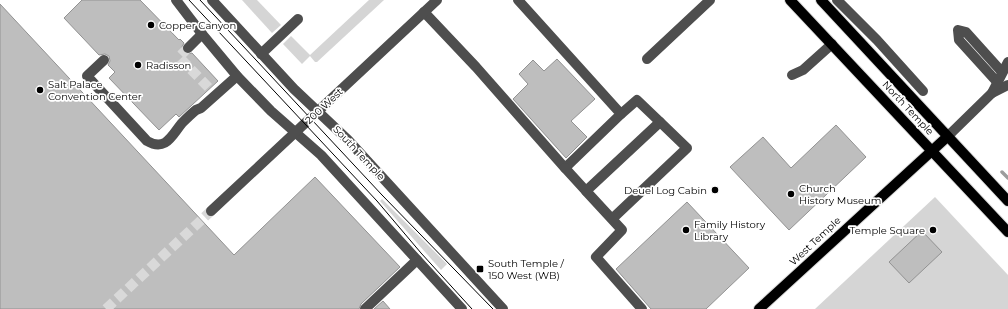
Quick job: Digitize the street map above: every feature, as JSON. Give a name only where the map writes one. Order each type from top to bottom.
[{"type":"main road","name":"North Temple","points":[[790,0],[1008,232]]},
{"type":"main road","name":"North Temple","points":[[821,0],[1008,201]]},
{"type":"main road","name":"West Temple","points":[[759,309],[947,137]]},
{"type":"street","points":[[176,0],[202,34],[238,76],[271,111],[321,154],[462,309]]},
{"type":"street","name":"South Temple","points":[[212,0],[294,89],[348,140],[503,309]]},
{"type":"street","name":"200 West","points":[[211,211],[436,0]]},
{"type":"street","points":[[518,0],[621,114]]},
{"type":"street","points":[[647,59],[710,0]]},
{"type":"street","points":[[837,0],[877,40],[923,91]]},
{"type":"street","points":[[424,12],[476,67],[622,230],[596,257],[642,309]]},
{"type":"street","points":[[261,54],[298,19]]},
{"type":"street","points":[[992,93],[1005,75],[966,32],[958,30],[958,40],[998,83]]},
{"type":"street","points":[[188,48],[202,34]]},
{"type":"street","points":[[104,60],[87,76],[147,141],[154,145],[161,145],[169,140],[179,130],[184,129],[199,114],[201,108],[212,92],[238,76]]},
{"type":"street","name":"West Temple","points":[[947,137],[992,93],[1005,75],[1008,62]]},
{"type":"street","name":"West Temple","points":[[992,93],[1008,85]]},
{"type":"street","points":[[565,168],[637,100],[687,148],[612,219]]},
{"type":"street","points":[[586,191],[660,122]]},
{"type":"street","points":[[365,309],[417,260]]},
{"type":"shaded area","points":[[242,0],[257,0],[281,25],[272,33]]},
{"type":"shaded area","points":[[369,0],[384,0],[317,62],[315,62],[310,56],[302,64],[283,44],[291,36],[310,55]]},
{"type":"shaded area","name":"Temple Square","points":[[935,197],[1008,275],[1008,309],[815,309]]},
{"type":"shaded area","points":[[382,199],[447,264],[441,270],[380,201]]},
{"type":"building","name":"Radisson","points":[[82,0],[140,0],[179,40],[180,39],[184,43],[182,47],[183,52],[187,54],[192,53],[218,81],[179,117],[176,114],[159,130],[109,78],[115,72],[108,65],[110,61],[109,56],[105,54],[99,55],[64,18]]},
{"type":"building","name":"Salt Palace Convention Center","points":[[0,4],[234,255],[315,177],[400,267],[361,304],[359,309],[0,309]]},
{"type":"building","points":[[557,59],[595,99],[571,121],[587,137],[566,158],[513,99],[528,84],[519,74],[533,60],[544,71]]},
{"type":"building","name":"Church History Museum","points":[[836,125],[866,157],[789,230],[730,167],[763,137],[791,168]]},
{"type":"building","name":"Family History Library","points":[[687,202],[749,268],[706,309],[651,309],[616,269]]},
{"type":"building","points":[[922,231],[942,252],[909,283],[889,262]]},
{"type":"building","points":[[383,301],[390,309],[374,309]]},
{"type":"waterway","points":[[1002,172],[1008,178]]},
{"type":"tunnel","points":[[188,48],[179,57],[210,89]]},
{"type":"tunnel","points":[[106,309],[211,211]]},
{"type":"tram line","points":[[189,0],[377,201],[421,253],[472,309]]},
{"type":"tram line","points":[[200,0],[382,195],[493,309]]},
{"type":"place","name":"Copper Canyon","points":[[151,25]]},
{"type":"place","name":"Radisson","points":[[138,65]]},
{"type":"place","name":"Salt Palace Convention Center","points":[[40,90]]},
{"type":"place","name":"Deuel Log Cabin","points":[[715,190]]},
{"type":"place","name":"Church History Museum","points":[[791,194]]},
{"type":"place","name":"Family History Library","points":[[686,230]]},
{"type":"place","name":"Temple Square","points":[[933,230]]},
{"type":"place","name":"South Temple / 150 West (WB)","points":[[480,269]]}]
